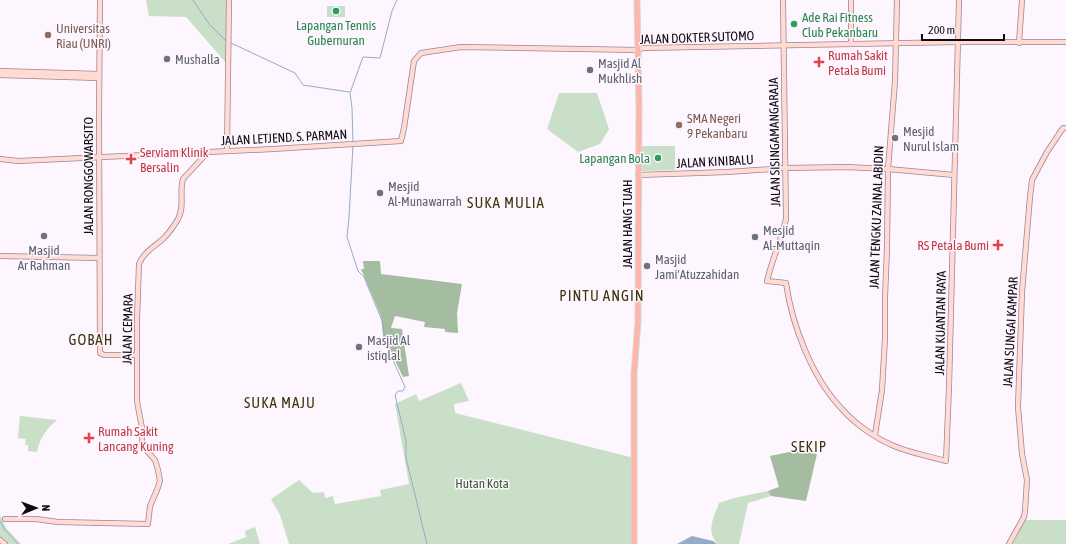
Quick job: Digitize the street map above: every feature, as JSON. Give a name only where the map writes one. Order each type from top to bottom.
[{"type":"main road","name":"JALAN HANG TUAH","points":[[634,544],[634,374],[638,321],[638,0]]},
{"type":"street","name":"JALAN RONGGOWARSITO","points":[[100,0],[100,353],[104,355],[137,355]]},
{"type":"street","points":[[227,151],[228,0]]},
{"type":"street","name":"JALAN SISINGAMANGARAJA","points":[[783,0],[786,219],[767,281],[786,283],[788,296],[801,337],[823,385],[849,417],[874,435]]},
{"type":"street","points":[[851,0],[851,44]]},
{"type":"street","name":"JALAN TENGKU ZAINAL ABIDIN","points":[[874,435],[882,390],[885,338],[888,169],[895,81],[897,0]]},
{"type":"street","name":"JALAN KUANTAN RAYA","points":[[874,435],[893,445],[946,461],[958,0]]},
{"type":"street","points":[[1018,43],[1022,0]]},
{"type":"street","name":"JALAN DOKTER SUTOMO","points":[[401,141],[413,65],[416,57],[421,53],[461,47],[638,50],[643,48],[784,45],[1066,42]]},
{"type":"street","points":[[0,71],[99,76]]},
{"type":"street","points":[[0,75],[99,76]]},
{"type":"street","name":"JALAN SUNGAI KAMPAR","points":[[1009,544],[1024,517],[1026,503],[1027,480],[1022,454],[1018,407],[1023,275],[1032,180],[1047,152],[1063,128],[1066,128]]},
{"type":"street","name":"JALAN LETJEND. S. PARMAN","points":[[0,159],[18,161],[401,141]]},
{"type":"street","name":"JALAN CEMARA","points":[[5,519],[148,524],[150,506],[160,481],[155,460],[147,451],[142,442],[142,428],[137,401],[140,261],[143,256],[164,238],[179,217],[181,212],[183,179],[208,152]]},
{"type":"street","name":"JALAN KINIBALU","points":[[638,175],[728,172],[786,168],[847,167],[954,175]]},
{"type":"street","points":[[0,256],[99,258]]},
{"type":"street","points":[[0,540],[5,544]]},
{"type":"green space","points":[[146,0],[229,0],[227,64],[186,17],[149,16]]},
{"type":"green space","name":"Lapangan Tennis Gubernuran","points":[[327,6],[345,6],[345,17],[327,17]]},
{"type":"green space","points":[[559,93],[597,93],[609,129],[600,144],[578,152],[547,129]]},
{"type":"green space","name":"Lapangan Bola","points":[[642,146],[675,146],[675,170],[642,171]]},
{"type":"green space","points":[[363,261],[380,261],[381,274],[462,284],[457,313],[458,333],[445,332],[445,329],[424,327],[425,322],[395,316],[391,328],[402,329],[409,376],[403,377],[383,336],[381,316],[361,269],[364,269]]},
{"type":"green space","name":"Hutan Kota","points":[[461,383],[469,401],[454,404],[455,413],[634,458],[633,544],[289,544],[280,515],[271,499],[299,480],[313,493],[324,492],[325,498],[333,496],[335,504],[381,496],[380,490],[409,484],[395,404],[416,394],[419,401]]},
{"type":"green space","points":[[20,416],[57,420],[44,434],[37,452],[28,451],[28,445],[25,445],[26,439],[18,438]]},
{"type":"green space","points":[[799,450],[817,454],[806,501],[771,496],[768,491],[779,487],[770,456]]},
{"type":"green space","points":[[768,491],[771,496],[748,503],[739,544],[718,544],[714,539],[711,529],[719,503],[734,498]]},
{"type":"green space","points":[[0,515],[6,528],[21,544],[0,544]]},
{"type":"green space","points":[[1025,520],[1066,520],[1066,544],[1013,544]]},
{"type":"green space","points":[[255,527],[260,544],[228,544],[246,537],[245,531]]},
{"type":"water","points":[[692,536],[713,541],[717,544],[677,544]]},
{"type":"waterway","points":[[193,0],[209,24],[225,40]]},
{"type":"waterway","points":[[353,142],[350,93],[363,57],[380,58],[392,11],[397,0]]},
{"type":"waterway","points":[[231,43],[295,73],[303,85],[349,92]]},
{"type":"waterway","points":[[353,145],[347,237],[358,271],[364,277],[383,323],[384,340],[405,387],[403,391],[398,391],[395,395],[406,441],[406,458],[427,544]]},
{"type":"waterway","points":[[0,521],[5,530],[18,544]]},
{"type":"place","name":"Lapangan Tennis Gubernuran","points":[[336,11]]},
{"type":"place","name":"Ade Rai Fitness Club Pekanbaru","points":[[794,24]]},
{"type":"place","name":"Universitas Riau (UNRI)","points":[[48,35]]},
{"type":"place","name":"Mushalla","points":[[167,59]]},
{"type":"place","name":"Rumah Sakit Petala Bumi","points":[[819,62]]},
{"type":"place","name":"Masjid Al Mukhlish","points":[[590,70]]},
{"type":"place","name":"SMA Negeri 9 Pekanbaru","points":[[679,125]]},
{"type":"place","name":"Mesjid Nurul Islam","points":[[895,138]]},
{"type":"place","name":"Lapangan Bola","points":[[658,158]]},
{"type":"place","name":"Serviam Klinik Bersalin","points":[[131,159]]},
{"type":"place","name":"Mesjid Al-Munawarrah","points":[[380,193]]},
{"type":"place","name":"Masjid Ar Rahman","points":[[44,236]]},
{"type":"place","name":"Mesjid Al-Muttaqin","points":[[755,237]]},
{"type":"place","name":"RS Petala Bumi","points":[[998,245]]},
{"type":"place","name":"Masjid Jami'Atuzzahidan","points":[[647,266]]},
{"type":"place","name":"Masjid Al istiqlal","points":[[359,347]]},
{"type":"place","name":"Rumah Sakit Lancang Kuning","points":[[89,438]]},
{"type":"district","name":"SUKA MULIA","points":[[506,203]]},
{"type":"district","name":"PINTU ANGIN","points":[[602,296]]},
{"type":"district","name":"GOBAH","points":[[91,340]]},
{"type":"district","name":"SUKA MAJU","points":[[280,403]]},
{"type":"district","name":"SEKIP","points":[[809,447]]}]
